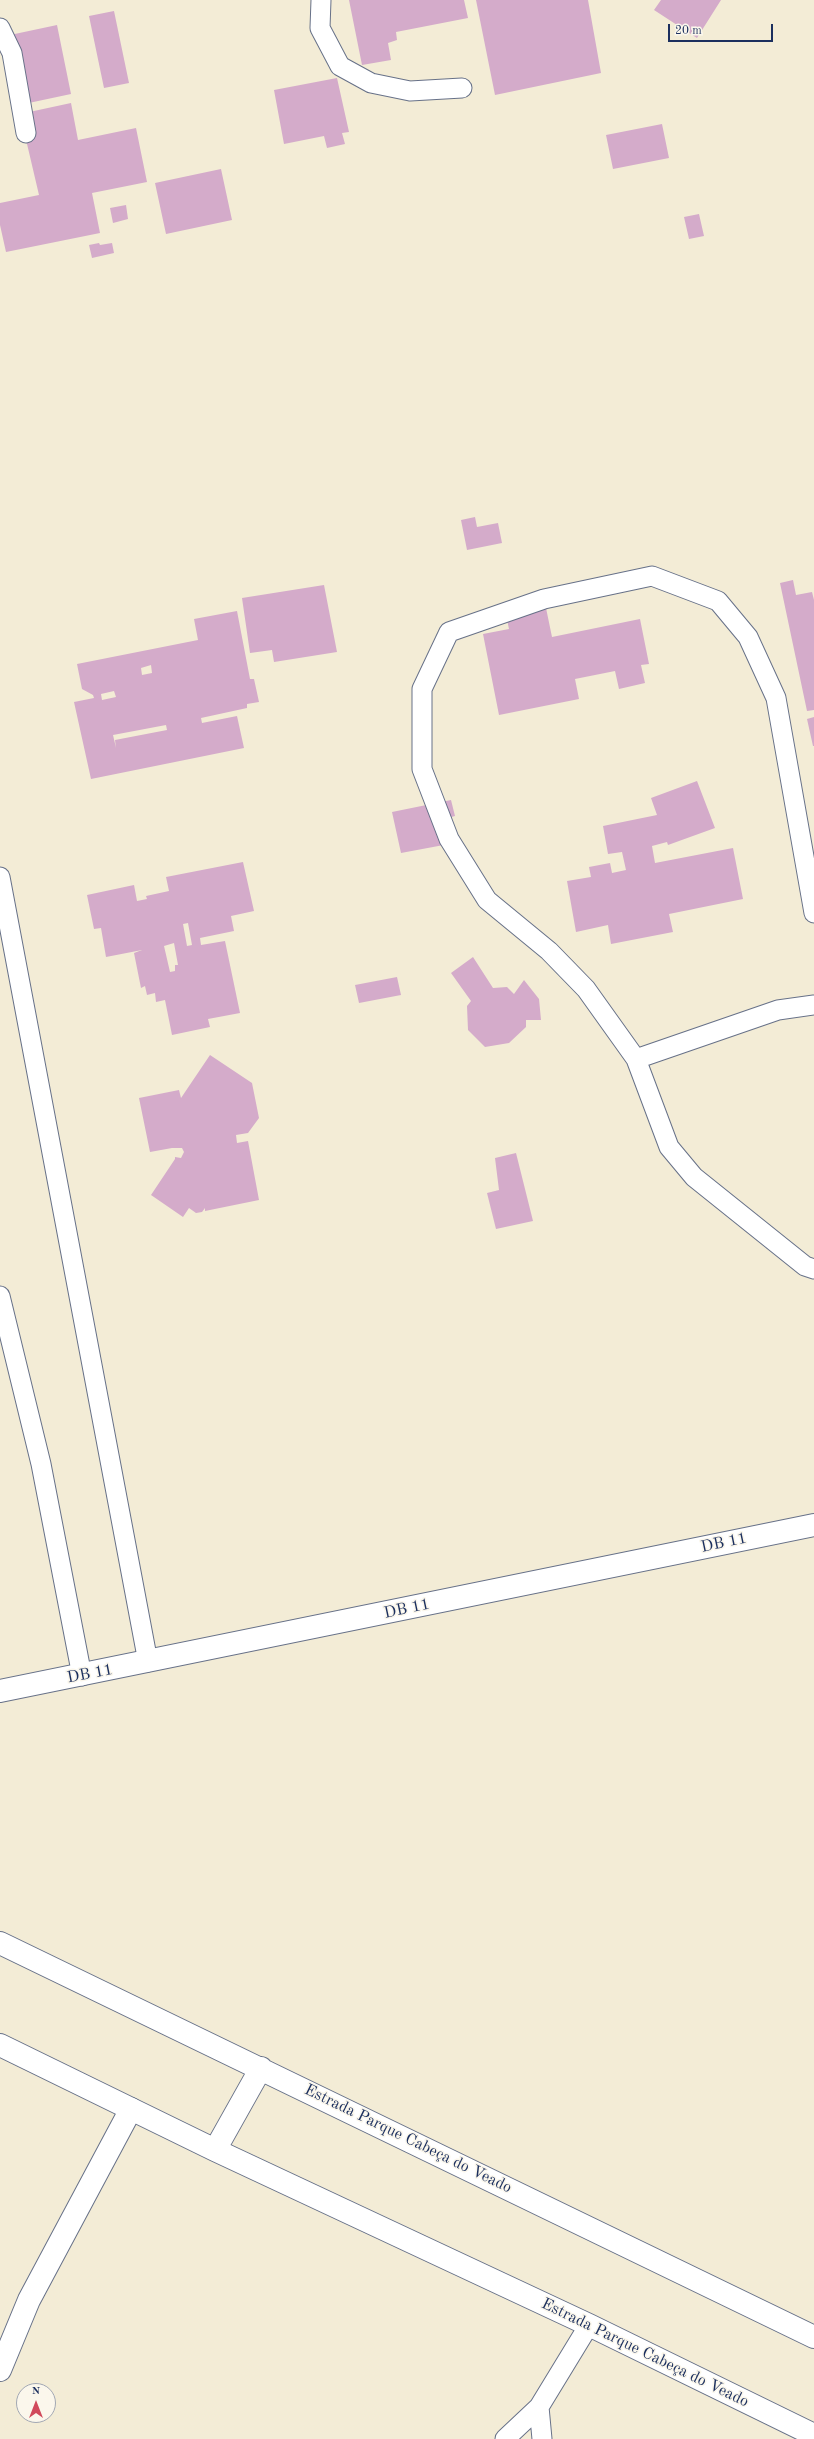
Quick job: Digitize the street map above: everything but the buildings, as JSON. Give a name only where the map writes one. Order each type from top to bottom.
[{"type":"main road","name":"DB 11","points":[[0,1691],[82,1676],[814,1525]]},
{"type":"main road","name":"Estrada Parque Cabeça do Veado","points":[[0,1943],[814,2337]]},
{"type":"main road","name":"Estrada Parque Cabeça do Veado","points":[[0,2045],[215,2150],[589,2325],[814,2435]]},
{"type":"main road","points":[[215,2150],[261,2068]]},
{"type":"main road","points":[[0,2370],[29,2300],[131,2109]]},
{"type":"lane","points":[[321,0],[320,28],[340,66],[371,83],[410,91],[462,88]]},
{"type":"lane","points":[[0,28],[12,53],[26,133]]},
{"type":"lane","points":[[814,913],[776,698],[748,637],[718,601],[652,576],[544,599],[449,632],[422,689],[422,769],[449,839],[487,900],[549,951],[586,989],[636,1059],[669,1147],[694,1177],[805,1266],[814,1269]]},
{"type":"lane","points":[[0,877],[148,1662]]},
{"type":"lane","points":[[636,1059],[778,1010],[814,1005]]},
{"type":"lane","points":[[0,1296],[40,1464],[82,1676]]},
{"type":"lane","points":[[505,2439],[539,2407],[589,2325]]},
{"type":"lane","points":[[539,2407],[542,2439]]}]
